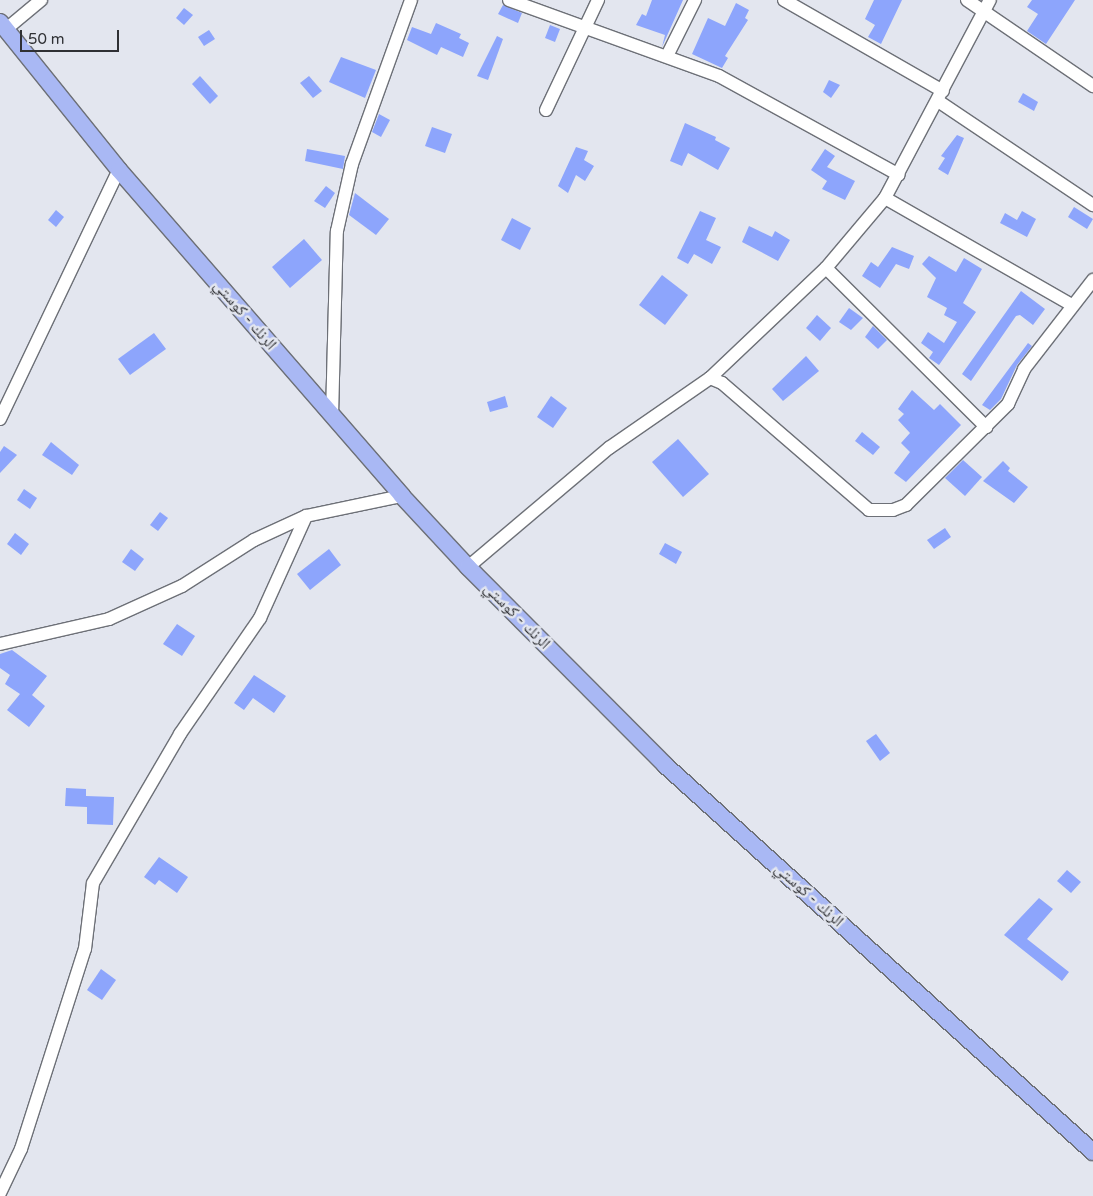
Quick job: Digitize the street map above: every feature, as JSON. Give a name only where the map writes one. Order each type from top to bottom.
[{"type":"main road","name":"الرنك - كوستي","points":[[3,26],[119,170],[402,496],[468,567],[665,765],[1093,1152]]},
{"type":"street","points":[[3,26],[41,0]]},
{"type":"street","points":[[332,416],[337,231],[352,164],[411,0]]},
{"type":"street","points":[[509,0],[586,30],[668,56],[719,76],[899,175]]},
{"type":"street","points":[[546,110],[586,30],[598,0]]},
{"type":"street","points":[[668,56],[695,0]]},
{"type":"street","points":[[784,0],[940,96],[1093,205]]},
{"type":"street","points":[[967,0],[987,6],[1093,86]]},
{"type":"street","points":[[468,567],[609,448],[710,378],[826,268],[885,198],[899,175],[987,6]]},
{"type":"street","points":[[0,419],[119,170]]},
{"type":"street","points":[[885,198],[1072,305]]},
{"type":"street","points":[[826,268],[986,427]]},
{"type":"street","points":[[710,378],[722,384],[869,510],[893,510],[906,505],[1008,404],[1024,369],[1093,280]]},
{"type":"street","points":[[0,644],[109,619],[182,586],[254,540],[306,516],[402,496]]},
{"type":"street","points":[[0,1193],[21,1150],[85,949],[94,883],[180,734],[260,618],[306,516]]},
{"type":"building","points":[[652,0],[683,0],[662,47],[665,35],[636,25],[642,14],[646,16]]},
{"type":"building","points":[[874,0],[902,0],[881,44],[868,37],[875,25],[865,19]]},
{"type":"building","points":[[1032,0],[1075,0],[1046,44],[1027,31],[1038,14],[1027,7]]},
{"type":"building","points":[[736,3],[749,10],[745,18],[748,20],[725,56],[728,58],[722,68],[692,54],[708,18],[725,26]]},
{"type":"building","points":[[503,5],[522,13],[518,23],[498,14]]},
{"type":"building","points":[[184,8],[193,15],[184,25],[176,18]]},
{"type":"building","points":[[436,23],[461,34],[459,38],[469,43],[463,57],[441,47],[437,55],[407,40],[412,27],[431,34]]},
{"type":"building","points":[[550,25],[560,29],[555,42],[545,38]]},
{"type":"building","points":[[209,30],[215,39],[204,46],[198,37]]},
{"type":"building","points":[[497,36],[503,39],[488,80],[477,76]]},
{"type":"building","points":[[341,57],[376,70],[365,98],[329,82]]},
{"type":"building","points":[[200,76],[218,96],[210,104],[192,84]]},
{"type":"building","points":[[309,76],[322,91],[313,98],[300,83]]},
{"type":"building","points":[[829,80],[840,85],[831,98],[823,92]]},
{"type":"building","points":[[1023,93],[1038,102],[1034,111],[1018,102]]},
{"type":"building","points":[[379,114],[390,120],[381,137],[372,132]]},
{"type":"building","points":[[685,123],[716,137],[715,140],[730,148],[718,170],[688,153],[682,166],[670,161]]},
{"type":"building","points":[[432,127],[452,134],[445,153],[425,146]]},
{"type":"building","points":[[957,135],[964,138],[948,175],[938,169],[945,158],[941,156]]},
{"type":"building","points":[[576,147],[588,151],[584,160],[594,166],[585,181],[576,175],[568,193],[558,186]]},
{"type":"building","points":[[307,149],[345,156],[343,169],[305,161]]},
{"type":"building","points":[[825,149],[835,156],[827,167],[855,181],[845,200],[822,189],[827,181],[811,170]]},
{"type":"building","points":[[326,186],[335,193],[325,208],[314,201]]},
{"type":"building","points":[[355,193],[389,219],[376,235],[349,215]]},
{"type":"building","points":[[1074,207],[1093,219],[1087,229],[1068,217]]},
{"type":"building","points":[[56,210],[64,217],[56,227],[48,220]]},
{"type":"building","points":[[700,211],[716,218],[706,240],[721,247],[712,264],[694,254],[688,264],[677,258]]},
{"type":"building","points":[[1022,211],[1036,219],[1027,237],[1000,223],[1005,213],[1017,220]]},
{"type":"building","points":[[512,218],[531,228],[520,250],[501,240]]},
{"type":"building","points":[[749,226],[772,237],[775,231],[790,240],[778,261],[742,242]]},
{"type":"building","points":[[304,239],[322,260],[290,288],[272,267]]},
{"type":"building","points":[[892,247],[914,256],[909,269],[896,264],[880,288],[862,276],[871,262],[878,267]]},
{"type":"building","points":[[929,256],[956,272],[964,258],[982,269],[963,303],[976,312],[939,365],[929,358],[933,352],[921,343],[928,332],[944,343],[957,322],[944,315],[947,308],[927,297],[936,278],[922,264]]},
{"type":"building","points":[[662,275],[688,295],[665,325],[639,305]]},
{"type":"building","points":[[1021,291],[1045,309],[1033,325],[1020,315],[1016,316],[971,381],[962,374]]},
{"type":"building","points":[[849,308],[863,318],[851,330],[839,322]]},
{"type":"building","points":[[817,315],[831,328],[820,341],[806,328]]},
{"type":"building","points":[[873,326],[887,340],[878,349],[865,337]]},
{"type":"building","points":[[154,333],[166,349],[130,375],[118,359]]},
{"type":"building","points":[[1028,343],[1032,346],[1017,365],[1001,399],[990,410],[982,405]]},
{"type":"building","points":[[806,356],[819,371],[783,401],[772,389]]},
{"type":"building","points":[[912,390],[934,410],[940,404],[961,425],[906,482],[894,473],[910,452],[901,443],[910,433],[898,420],[904,414],[898,409]]},
{"type":"building","points":[[505,396],[508,407],[490,412],[487,402]]},
{"type":"building","points":[[551,396],[567,408],[553,428],[537,417]]},
{"type":"building","points":[[862,432],[880,447],[873,455],[855,441]]},
{"type":"building","points":[[678,439],[709,474],[683,497],[652,462]]},
{"type":"building","points":[[51,442],[79,465],[72,475],[42,455]]},
{"type":"building","points":[[4,446],[17,455],[0,473],[0,452]]},
{"type":"building","points":[[963,460],[982,477],[965,496],[945,478]]},
{"type":"building","points":[[1003,461],[1010,468],[1008,471],[1028,487],[1014,503],[983,481]]},
{"type":"building","points":[[24,489],[37,498],[30,509],[17,500]]},
{"type":"building","points":[[160,512],[168,518],[158,531],[150,525]]},
{"type":"building","points":[[945,528],[951,537],[934,549],[927,540]]},
{"type":"building","points":[[15,533],[29,544],[21,555],[7,544]]},
{"type":"building","points":[[665,543],[682,552],[676,564],[659,554]]},
{"type":"building","points":[[131,549],[144,559],[135,571],[122,562]]},
{"type":"building","points":[[329,549],[341,565],[310,590],[297,574]]},
{"type":"building","points":[[177,624],[195,636],[182,656],[163,644]]},
{"type":"building","points":[[12,650],[47,676],[32,695],[45,706],[29,727],[7,710],[20,694],[5,684],[10,675],[0,668],[0,654]]},
{"type":"building","points":[[254,675],[286,696],[274,713],[253,698],[244,710],[234,703]]},
{"type":"building","points":[[876,734],[890,753],[880,761],[866,741]]},
{"type":"building","points":[[66,788],[86,789],[86,796],[114,797],[113,825],[87,824],[87,807],[65,806]]},
{"type":"building","points":[[159,857],[188,877],[177,893],[159,880],[155,885],[144,877]]},
{"type":"building","points":[[1067,870],[1081,882],[1071,893],[1057,881]]},
{"type":"building","points":[[1039,898],[1053,909],[1027,939],[1069,972],[1062,981],[1004,935]]},
{"type":"building","points":[[101,969],[116,980],[102,1000],[87,990]]}]
